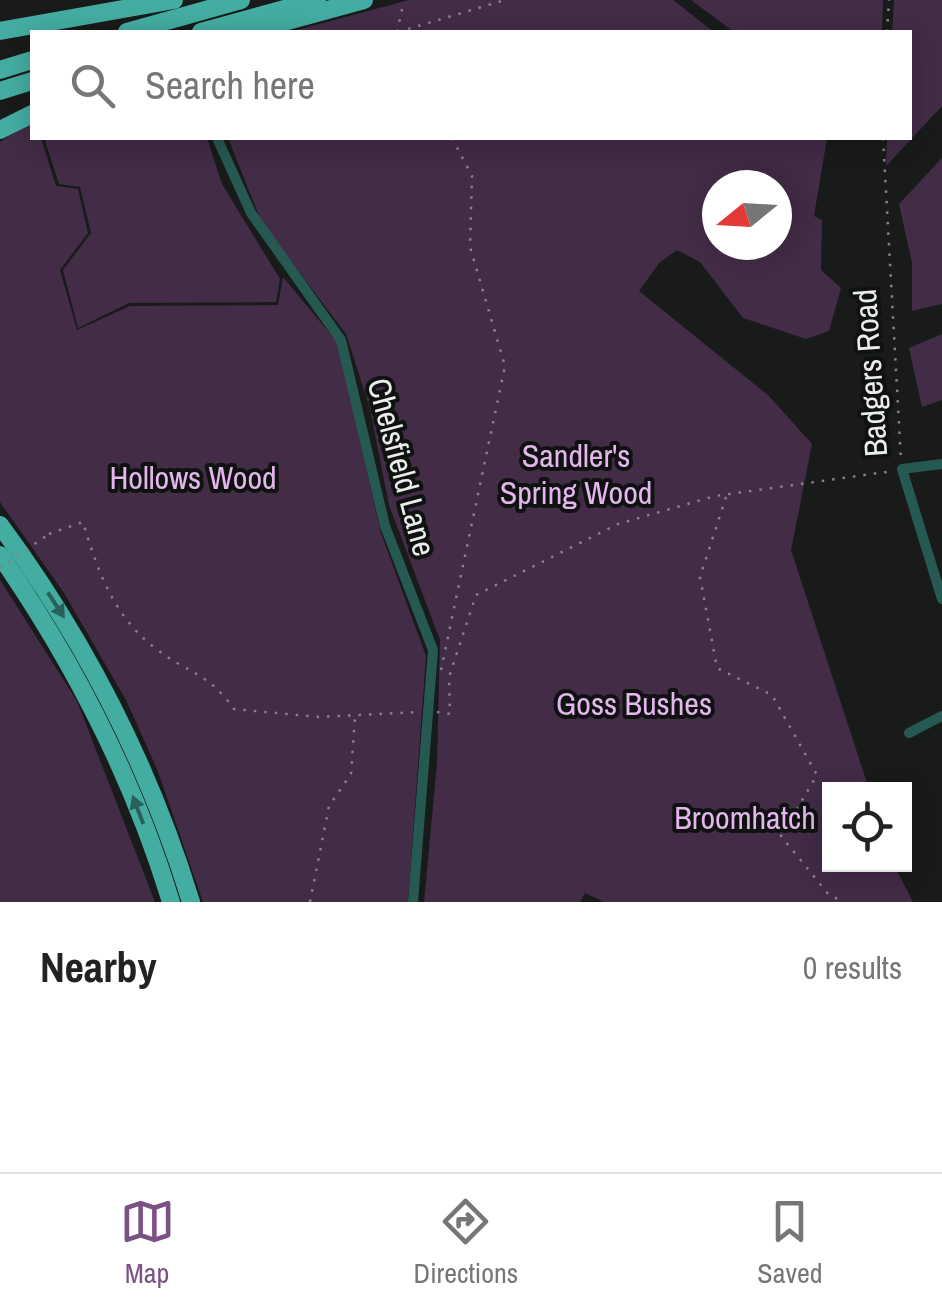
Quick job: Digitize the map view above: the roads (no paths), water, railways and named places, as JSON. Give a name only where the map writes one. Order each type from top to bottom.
[{"type":"highway","points":[[0,31],[174,0]]},
{"type":"highway","points":[[134,30],[241,0]]},
{"type":"highway","points":[[209,30],[317,0]]},
{"type":"highway","points":[[254,30],[364,0]]},
{"type":"highway","points":[[0,70],[30,61]]},
{"type":"highway","points":[[0,91],[30,83]]},
{"type":"highway","points":[[0,130],[30,115]]},
{"type":"highway","points":[[0,525],[63,616],[115,709],[159,808],[190,902]]},
{"type":"highway","points":[[0,555],[60,648],[110,744],[171,902]]},
{"type":"street","name":"Chelsfield Lane","points":[[218,140],[226,167],[251,213],[340,340],[385,526],[433,650],[414,902]]},
{"type":"street","name":"Badgers Road","points":[[942,464],[902,469],[942,598]]},
{"type":"street","points":[[909,733],[942,716]]},
{"type":"park label","name":"Sandler's Spring Wood","points":[[576,474]]},
{"type":"park label","name":"Hollows Wood","points":[[193,477]]},
{"type":"park label","name":"Goss Bushes","points":[[634,703]]},
{"type":"park label","name":"Broomhatch","points":[[745,817]]}]
